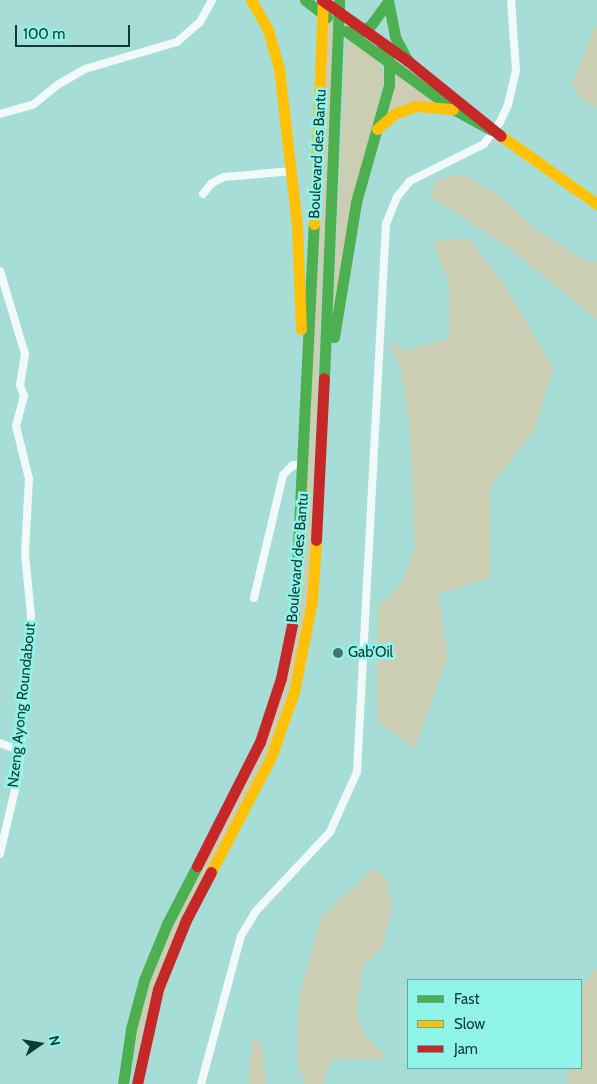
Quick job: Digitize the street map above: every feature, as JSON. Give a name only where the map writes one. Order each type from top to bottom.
[{"type":"main road","points":[[251,0],[268,30],[279,68],[292,171],[299,249],[306,428]]},
{"type":"main road","points":[[305,0],[348,28],[453,109],[494,131],[597,204]]},
{"type":"main road","points":[[322,0],[348,28],[362,31],[408,61],[485,120],[494,131]]},
{"type":"main road","name":"Boulevard des Bantu","points":[[123,1084],[140,992],[168,924],[239,789],[271,713],[294,620],[306,428],[322,0]]},
{"type":"main road","name":"Boulevard des Bantu","points":[[136,1084],[155,998],[186,920],[271,756],[291,699],[310,617],[320,470],[339,0]]},
{"type":"main road","points":[[362,31],[371,25],[388,1]]},
{"type":"main road","points":[[388,1],[395,36],[408,61]]},
{"type":"main road","points":[[320,470],[344,263],[376,130],[389,85],[389,61],[382,45]]},
{"type":"main road","points":[[376,130],[388,118],[409,108],[424,104],[453,109]]},
{"type":"main road","points":[[118,1084],[140,992]]},
{"type":"main road","points":[[143,1084],[155,998]]},
{"type":"street","points":[[206,0],[206,10]]},
{"type":"street","points":[[0,114],[34,104],[59,84],[85,69],[176,42],[196,26],[212,0]]},
{"type":"street","points":[[201,1084],[241,936],[256,912],[330,832],[357,772],[386,224],[397,197],[410,181],[478,148],[494,131],[508,105],[516,71],[511,0]]},
{"type":"street","points":[[203,194],[212,183],[224,177],[292,171]]},
{"type":"street","name":"Nzeng Ayong Roundabout","points":[[0,271],[25,354],[20,385],[24,396],[16,426],[29,479],[25,554],[31,615],[18,750],[18,776],[0,854]]},
{"type":"street","points":[[254,598],[283,475],[292,466],[304,463]]},
{"type":"street","points":[[0,743],[18,750]]},
{"type":"green space","points":[[327,19],[334,24],[308,590],[296,662],[273,738],[153,990],[133,1067],[139,1010],[165,942],[263,751],[285,683]]},
{"type":"green space","points":[[597,23],[597,108],[581,98],[572,83]]},
{"type":"green space","points":[[346,39],[376,59],[385,75],[333,314]]},
{"type":"green space","points":[[394,72],[435,101],[384,117]]},
{"type":"green space","points":[[463,174],[499,195],[534,228],[584,260],[597,262],[597,320],[508,247],[431,197],[435,180]]},
{"type":"green space","points":[[469,238],[506,287],[553,368],[534,431],[490,487],[490,578],[438,594],[448,656],[415,749],[377,721],[378,606],[400,586],[415,547],[410,434],[402,372],[388,339],[404,351],[449,339],[449,284],[433,241]]},
{"type":"green space","points":[[373,869],[386,877],[392,909],[381,950],[364,964],[356,1009],[363,1033],[387,1057],[367,1060],[332,1058],[323,1084],[305,1084],[297,1062],[299,999],[321,917]]},
{"type":"green space","points":[[597,967],[597,1084],[567,1084],[571,1069],[582,1069],[582,987]]},
{"type":"green space","points":[[252,1040],[262,1043],[266,1084],[248,1084]]},
{"type":"traffic: fast","points":[[305,0],[327,17]]},
{"type":"traffic: fast","points":[[324,378],[339,0]]},
{"type":"traffic: fast","points":[[388,0],[395,37],[408,61]]},
{"type":"traffic: fast","points":[[348,32],[362,31],[371,25],[388,2]]},
{"type":"traffic: fast","points":[[346,31],[453,109],[491,130]]},
{"type":"traffic: fast","points":[[334,337],[356,202],[389,85],[389,61],[382,45]]},
{"type":"traffic: fast","points":[[297,567],[314,224]]},
{"type":"traffic: fast","points":[[123,1084],[131,1029],[144,980],[167,924],[197,866]]},
{"type":"traffic: slow","points":[[251,0],[268,30],[279,68],[297,226],[301,329]]},
{"type":"traffic: slow","points":[[314,224],[323,0]]},
{"type":"traffic: slow","points":[[377,129],[394,114],[416,106],[453,109]]},
{"type":"traffic: slow","points":[[501,136],[597,204]]},
{"type":"traffic: slow","points":[[211,872],[271,757],[294,692],[312,601],[316,540]]},
{"type":"traffic: jam","points":[[322,0],[408,61],[501,136]]},
{"type":"traffic: jam","points":[[316,540],[324,378]]},
{"type":"traffic: jam","points":[[197,866],[260,742],[281,678],[293,620],[297,567]]},
{"type":"traffic: jam","points":[[137,1084],[158,989],[186,920],[211,872]]},
{"type":"place","name":"Gab’Oil","points":[[338,653]]}]
